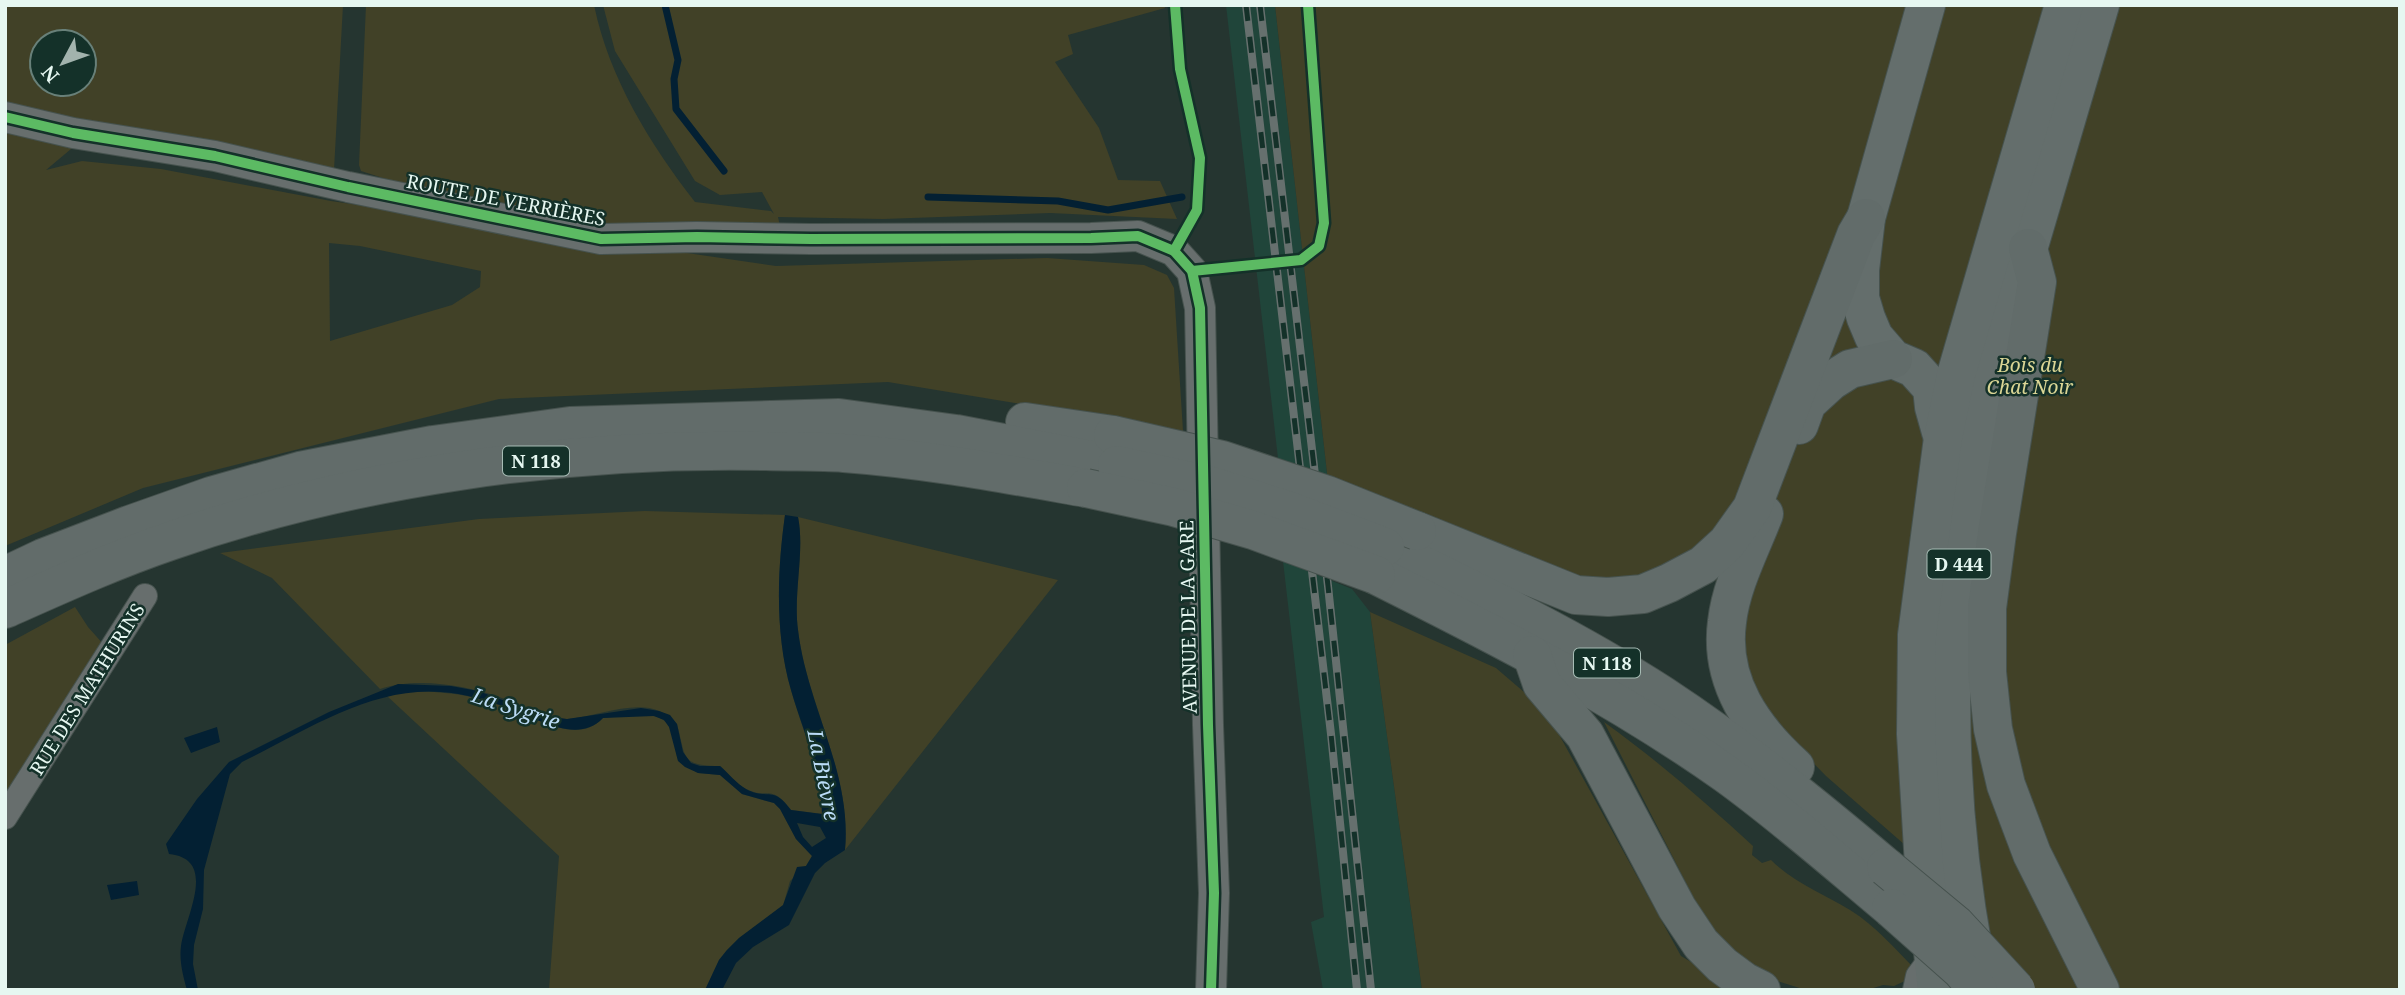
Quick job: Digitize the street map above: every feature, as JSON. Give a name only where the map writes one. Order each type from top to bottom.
[{"type":"highway","points":[[1392,551],[1576,595],[1608,597],[1643,594],[1703,565],[1727,543],[1752,508],[1856,235],[1866,218]]},
{"type":"highway","points":[[2028,248],[2037,282],[1987,608],[1987,672],[1993,729],[2006,785],[2032,854],[2100,990]]},
{"type":"highway","points":[[1813,806],[1808,778],[1760,733],[1740,702],[1727,662],[1727,621],[1732,599],[1807,403],[1831,381],[1850,369],[1893,359]]},
{"type":"highway","name":"N 118","points":[[5,576],[43,558],[211,496],[300,471],[433,445],[570,426],[839,418],[956,434],[989,417],[1115,450],[1222,460],[1327,495],[1392,551],[1532,653],[1727,775],[1891,908],[1961,970],[1979,990]]},
{"type":"highway","name":"N 118","points":[[5,609],[169,541],[250,516],[382,484],[524,462],[705,450],[844,453],[937,462],[1086,488],[1174,507],[1253,530],[1392,551],[1499,603],[1660,694],[1756,761],[1956,925],[2016,990]]},
{"type":"highway","points":[[1532,653],[1542,684],[1584,735],[1605,769],[1677,908],[1701,944],[1722,965],[1761,990]]},
{"type":"main road","points":[[1926,5],[1866,218],[1860,298],[1874,337],[1893,359],[1914,368],[1932,388],[1934,407],[1943,438]]},
{"type":"main road","points":[[2064,5],[2096,21]]},
{"type":"main road","name":"D 444","points":[[1935,973],[1924,865],[1916,734],[1917,635],[1943,438],[1956,375],[2064,5]]},
{"type":"main road","name":"D 444","points":[[1979,990],[1965,902],[1953,789],[1950,717],[1953,621],[1962,536],[1986,394],[2096,21]]},
{"type":"street","name":"ROUTE DE VERRIÈRES","points":[[5,117],[73,133],[215,156],[348,187],[601,239],[1091,239],[1138,236],[1174,251]]},
{"type":"street","name":"AVENUE DE LA GARE","points":[[1174,251],[1192,271],[1200,308],[1214,893],[1212,990]]},
{"type":"street","name":"RUE DES MATHURINS","points":[[5,817],[145,596]]},
{"type":"street","points":[[1915,990],[1918,976],[1935,973]]},
{"type":"shaded area","points":[[1226,5],[1275,5],[1328,482],[1279,467]]},
{"type":"shaded area","points":[[1283,561],[1352,589],[1370,612],[1422,990],[1323,990],[1311,922],[1324,917]]},
{"type":"green space","points":[[6,5],[343,5],[334,170],[96,128],[46,170],[82,161],[161,169],[331,201],[776,266],[1047,258],[1144,265],[1167,275],[1174,288],[1183,431],[888,382],[499,399],[143,488],[5,546]],"holes":[[[329,243],[360,246],[481,271],[480,287],[452,305],[330,341]]]},
{"type":"green space","points":[[366,5],[594,5],[610,58],[633,109],[662,157],[695,202],[771,211],[774,214],[762,192],[720,195],[695,181],[615,51],[603,5],[1164,5],[1165,8],[1068,35],[1073,54],[1055,62],[1099,128],[1118,180],[1160,181],[1177,219],[1050,213],[883,219],[778,217],[781,231],[599,233],[383,178],[361,171],[359,165]]},
{"type":"green space","name":"Bois du Chat Noir","points":[[1275,5],[2400,5],[2400,990],[2007,990],[1984,914],[1826,776],[1750,698],[1739,605],[1695,559],[1639,585],[1582,587],[1328,482]]},
{"type":"green space","points":[[645,511],[785,515],[779,581],[782,647],[791,690],[815,765],[822,814],[791,810],[774,794],[753,792],[743,787],[720,766],[707,766],[691,761],[684,752],[677,724],[661,712],[649,708],[626,708],[579,718],[559,719],[488,693],[457,686],[425,683],[394,685],[380,689],[272,578],[220,553],[479,519]]},
{"type":"green space","points":[[798,517],[1058,580],[845,850],[842,793],[810,685],[798,630]]},
{"type":"green space","points":[[75,607],[104,645],[5,797],[5,645]]},
{"type":"green space","points":[[1370,612],[1496,668],[1546,711],[1681,956],[1738,990],[1422,990]]},
{"type":"green space","points":[[409,691],[467,696],[570,730],[593,726],[603,718],[640,715],[658,717],[670,728],[678,760],[698,773],[720,775],[742,794],[774,803],[796,839],[812,856],[806,866],[790,881],[783,906],[727,950],[719,960],[705,990],[549,990],[559,856],[387,696]]},
{"type":"green space","points":[[1604,722],[1662,766],[1717,813],[1753,846],[1752,855],[1762,863],[1771,860],[1799,881],[1859,916],[1916,970],[1907,980],[1894,986],[1883,985],[1867,990],[1806,990],[1777,981],[1739,957],[1708,926]]},
{"type":"water","name":"La Sygrie","points":[[785,515],[798,517],[798,630],[810,685],[842,793],[845,850],[815,873],[789,925],[753,947],[736,963],[722,990],[705,990],[719,960],[739,938],[783,905],[797,867],[806,866],[812,856],[796,839],[774,803],[742,794],[720,775],[698,773],[685,767],[678,761],[669,727],[664,720],[654,716],[603,718],[593,726],[569,729],[544,723],[484,700],[441,692],[415,692],[389,696],[338,714],[242,762],[230,774],[204,870],[203,909],[194,945],[193,964],[198,990],[187,990],[181,951],[196,878],[193,866],[184,858],[169,854],[166,844],[197,799],[229,762],[329,712],[398,684],[451,686],[478,691],[546,716],[567,719],[641,708],[659,711],[670,715],[677,724],[683,752],[691,763],[720,766],[746,789],[779,797],[791,810],[822,814],[819,782],[791,690],[782,647],[779,581]],"holes":[[[797,823],[820,827],[826,838],[812,847],[803,837]]]},
{"type":"water","points":[[217,727],[220,742],[191,753],[184,738]]},
{"type":"water","points":[[137,881],[139,895],[111,900],[107,885]]},
{"type":"waterway","name":"La Bièvre","points":[[665,5],[678,60],[674,79],[676,109],[724,171]]},
{"type":"waterway","points":[[928,197],[1058,201],[1108,210],[1182,197]]},
{"type":"railway","points":[[1246,5],[1331,734],[1357,990]]},
{"type":"railway","points":[[1260,5],[1328,586],[1371,990]]},
{"type":"cycle path","points":[[1174,251],[1197,210],[1200,158],[1180,69],[1175,5]]},
{"type":"cycle path","points":[[1192,271],[1301,260],[1319,246],[1324,223],[1308,5]]},
{"type":"cycle path","points":[[5,117],[73,133],[215,156],[348,187],[601,239],[1138,236],[1174,251],[1192,271],[1200,308],[1214,893],[1211,990]]}]
